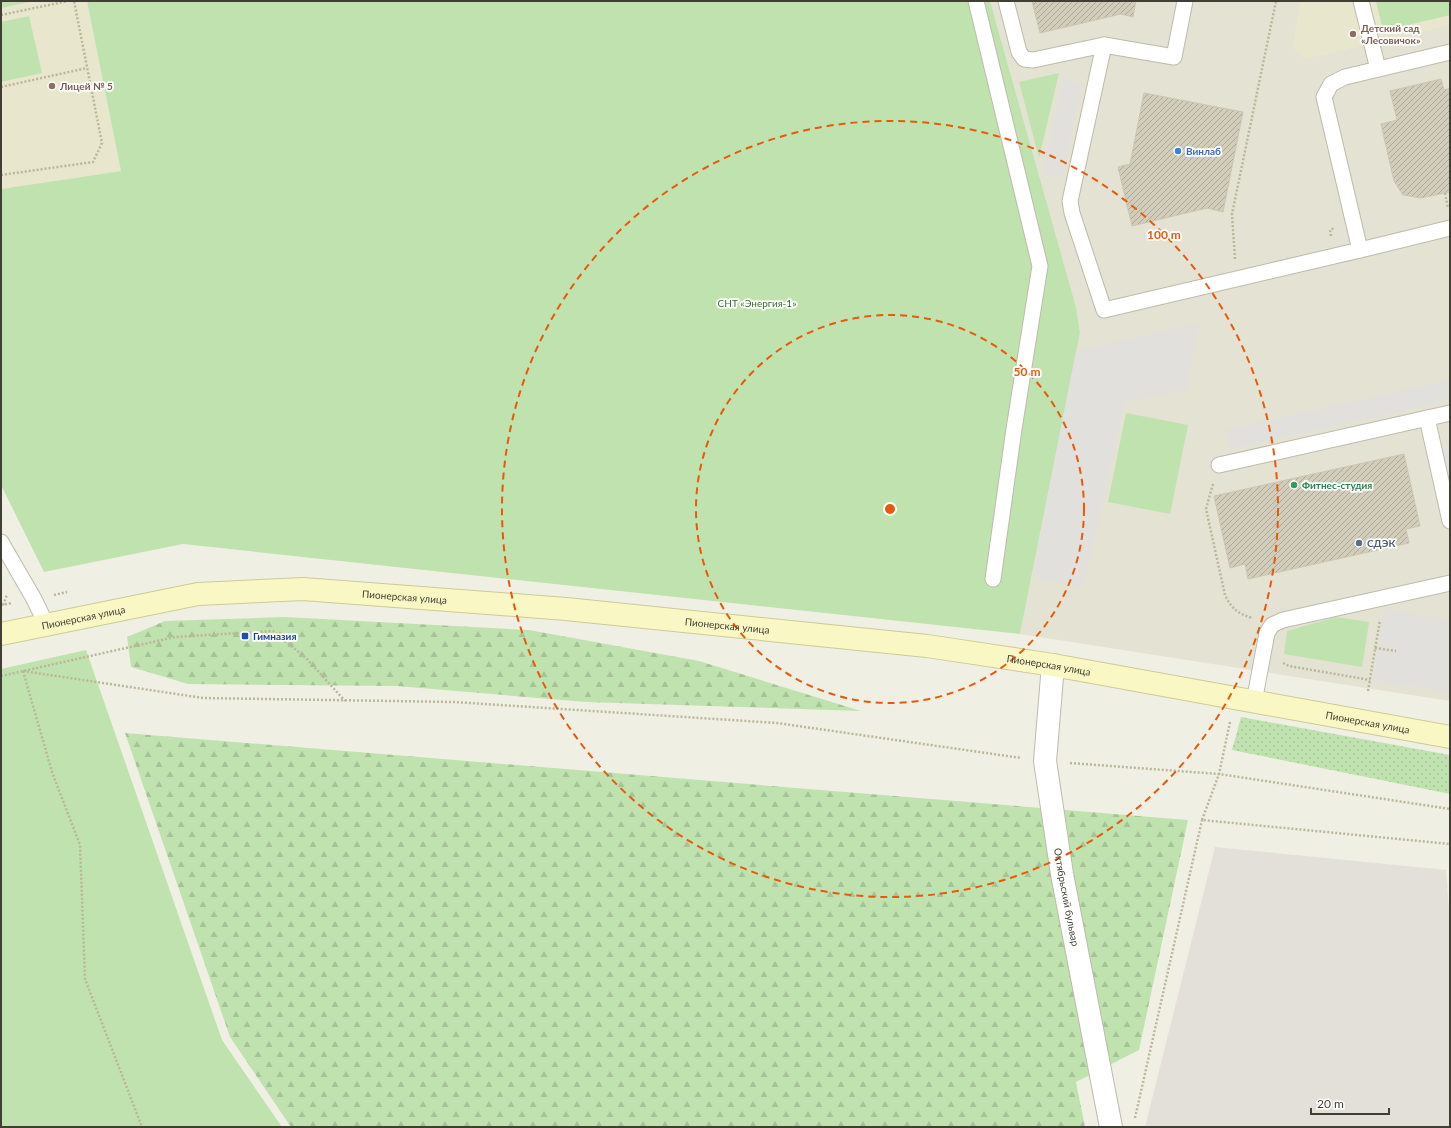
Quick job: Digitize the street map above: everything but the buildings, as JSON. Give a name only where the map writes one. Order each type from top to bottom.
[{"type":"main road","name":"Пионерская улица","points":[[1,634],[198,594],[303,589],[582,610],[927,646],[1053,666],[1450,737]]},
{"type":"street","name":"Октябрьский бульвар","points":[[1053,666],[1045,761],[1064,882],[1111,1127]]},
{"type":"lane","points":[[976,1],[1040,266],[1014,429],[993,579]]},
{"type":"lane","points":[[1006,1],[1019,52],[1024,59],[1033,60],[1104,45],[1174,56],[1185,1]]},
{"type":"lane","points":[[1361,1],[1378,69]]},
{"type":"lane","points":[[1104,45],[1070,201],[1072,213],[1104,310],[1450,228]]},
{"type":"lane","points":[[1360,250],[1324,97],[1331,84],[1344,77],[1450,52]]},
{"type":"lane","points":[[1219,465],[1450,413]]},
{"type":"lane","points":[[1427,418],[1450,521]]},
{"type":"lane","points":[[1,542],[34,599],[46,624]]},
{"type":"lane","points":[[1254,702],[1267,633],[1272,625],[1283,620],[1450,583]]},
{"type":"path","points":[[1,15],[68,1]]},
{"type":"path","points":[[1,175],[93,162],[102,143],[74,1]]},
{"type":"path","points":[[1235,260],[1232,214],[1276,1]]},
{"type":"path","points":[[1,87],[87,68]]},
{"type":"path","points":[[1445,193],[1448,212]]},
{"type":"path","points":[[1332,240],[1330,230],[1354,223]]},
{"type":"path","points":[[1219,465],[1206,509],[1225,595],[1231,607],[1241,614],[1272,625]]},
{"type":"path","points":[[1368,691],[1383,598]]},
{"type":"path","points":[[1,676],[175,637],[273,631],[307,659],[345,700]]},
{"type":"path","points":[[1375,648],[1396,651]]},
{"type":"path","points":[[1282,660],[1284,664],[1289,666],[1370,680]]},
{"type":"path","points":[[23,671],[203,698],[454,702],[777,723],[1045,761],[1220,774],[1450,809]]},
{"type":"path","points":[[23,671],[52,772],[80,845],[84,979],[142,1127]]},
{"type":"path","points":[[1135,1119],[1202,820],[1220,774],[1231,717]]},
{"type":"path","points":[[1202,820],[1450,844]]},
{"type":"shaded area","name":"Лицей № 5","points":[[1,1],[87,1],[121,171],[1,189]]},
{"type":"shaded area","points":[[990,1],[1450,1],[1450,701],[1020,634],[1080,333],[1076,307]]},
{"type":"shaded area","name":"Детский сад «Лесовичок»","points":[[1300,1],[1450,1],[1450,25],[1305,59],[1293,47]]},
{"type":"shaded area","points":[[1063,79],[1082,84],[1062,177],[1043,173]]},
{"type":"shaded area","points":[[1200,323],[1186,389],[1125,402],[1083,588],[1032,576],[1076,351]]},
{"type":"shaded area","points":[[1450,380],[1450,400],[1231,449],[1226,430]]},
{"type":"shaded area","points":[[1450,447],[1450,486],[1442,449]]},
{"type":"shaded area","points":[[1384,609],[1450,620],[1450,692],[1373,680]]},
{"type":"shaded area","points":[[1215,847],[1446,870],[1450,923],[1450,1127],[1145,1127]]},
{"type":"green space","points":[[1,1],[34,1],[1,8]]},
{"type":"green space","name":"СНТ «Энергия-1»","points":[[87,1],[990,1],[1076,307],[1080,333],[1020,634],[183,544],[44,572],[1,485],[1,189],[121,171]]},
{"type":"green space","points":[[1376,1],[1450,1],[1450,15],[1383,31]]},
{"type":"green space","points":[[29,16],[42,73],[1,82],[1,22]]},
{"type":"green space","points":[[1059,73],[1039,158],[1019,82]]},
{"type":"green space","points":[[1126,413],[1188,425],[1170,514],[1108,502]]},
{"type":"green space","points":[[285,617],[529,630],[699,661],[861,711],[586,702],[397,686],[188,684],[131,667],[127,637],[165,621]]},
{"type":"green space","points":[[1336,617],[1369,622],[1362,667],[1284,654],[1287,631]]},
{"type":"green space","points":[[86,650],[222,1040],[282,1127],[1,1127],[1,669]]},
{"type":"green space","points":[[1241,717],[1450,755],[1450,794],[1232,750]]},
{"type":"green space","points":[[125,733],[1188,820],[1139,1050],[1076,1082],[1085,1127],[291,1127],[230,1037]]},
{"type":"place","name":"Детский сад «Лесовичок»","points":[[1353,34]]},
{"type":"place","name":"Лицей № 5","points":[[52,86]]},
{"type":"place","name":"Винлаб","points":[[1178,151]]},
{"type":"place","name":"Фитнес-студия","points":[[1294,485]]},
{"type":"place","name":"СДЭК","points":[[1359,543]]},
{"type":"place","name":"Гимназия","points":[[245,636]]}]
